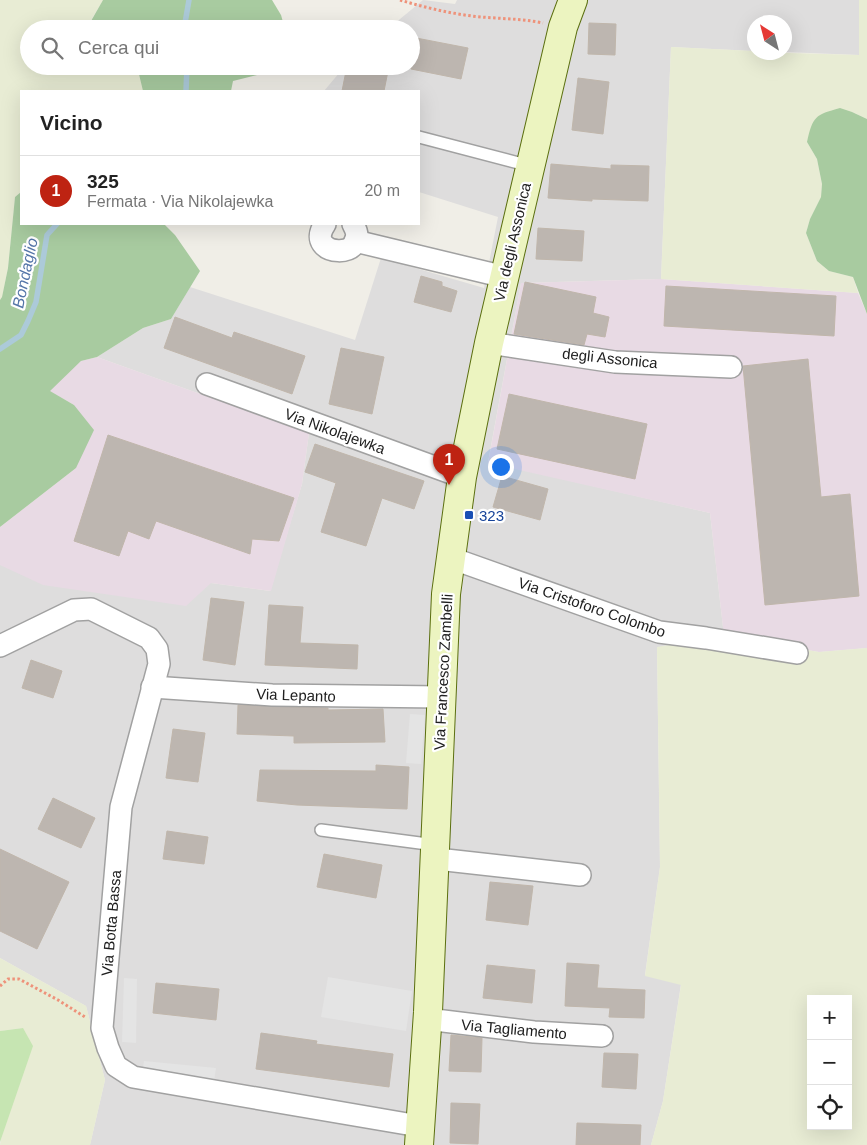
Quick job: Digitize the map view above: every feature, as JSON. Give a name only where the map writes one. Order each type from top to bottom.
[{"type":"main road","name":"Via degli Assonica","points":[[462,482],[489,343],[563,27],[572,0]]},
{"type":"main road","name":"Via Francesco Zambelli","points":[[419,1136],[427,1019],[446,594],[462,482]]},
{"type":"street","points":[[325,225],[321,233],[322,239],[329,249],[335,252],[347,250],[352,246],[354,232],[505,277]]},
{"type":"street","name":"degli Assonica","points":[[489,343],[615,362],[731,367]]},
{"type":"street","name":"Via Nikolajewka","points":[[207,384],[462,482]]},
{"type":"street","name":"Via Cristoforo Colombo","points":[[451,558],[659,632],[796,653]]},
{"type":"street","name":"Via Botta Bassa","points":[[0,646],[74,610],[91,609],[149,638],[157,649],[159,664],[121,807],[102,1028],[116,1066],[133,1077],[419,1136]]},
{"type":"street","name":"Via Lepanto","points":[[152,687],[272,695],[441,697]]},
{"type":"street","points":[[435,851],[446,860],[580,875]]},
{"type":"street","name":"Via Tagliamento","points":[[427,1019],[534,1032],[602,1036]]},
{"type":"lane","points":[[420,137],[530,166]]},
{"type":"lane","points":[[321,830],[435,851]]},
{"type":"path","points":[[400,0],[437,10],[473,16],[523,19],[563,27]]},
{"type":"path","points":[[0,986],[8,979],[19,979],[58,1000],[102,1028]]},
{"type":"shaded area","points":[[423,0],[455,4],[457,0],[859,0],[859,55],[792,52],[792,15],[747,15],[747,51],[671,47],[661,279],[521,283],[488,462],[710,513],[724,636],[657,648],[660,867],[645,975],[681,984],[663,1101],[651,1145],[90,1145],[105,1080],[86,1006],[0,958],[0,565],[211,583],[270,591],[302,484],[309,433],[97,357],[143,328],[171,319],[190,287],[355,340],[381,258],[484,288],[498,217],[420,192],[420,90],[325,90],[337,75],[420,75],[420,20],[399,20]]},
{"type":"shaded area","points":[[661,279],[858,293],[867,314],[867,648],[819,652],[724,636],[710,513],[488,463],[521,283]]},
{"type":"shaded area","points":[[97,357],[309,433],[302,484],[271,591],[211,583],[186,606],[43,585],[0,565],[0,527],[76,468],[74,405],[49,391],[81,361]]},
{"type":"shaded area","points":[[410,714],[425,715],[421,764],[406,763]]},
{"type":"shaded area","points":[[328,977],[412,991],[406,1031],[321,1017]]},
{"type":"shaded area","points":[[124,978],[137,979],[136,1043],[122,1042]]},
{"type":"shaded area","points":[[144,1061],[216,1068],[214,1081],[142,1074]]},
{"type":"green space","points":[[0,0],[103,0],[91,20],[20,20],[20,75],[139,75],[143,90],[20,90],[20,193],[15,197],[8,268],[0,300]]},
{"type":"green space","points":[[103,0],[272,0],[282,20],[92,20]]},
{"type":"green space","points":[[859,0],[867,0],[867,119],[852,112],[807,142],[817,159],[822,184],[821,197],[810,219],[806,233],[817,261],[829,271],[853,277],[858,293],[661,279],[671,47],[747,51],[747,60],[792,60],[792,53],[859,55]]},
{"type":"green space","points":[[139,75],[257,75],[233,81],[231,90],[143,90]]},
{"type":"green space","points":[[840,108],[867,119],[867,314],[853,277],[829,271],[817,261],[806,233],[810,219],[821,197],[822,184],[817,159],[807,142],[809,133],[816,118]]},
{"type":"green space","points":[[20,193],[20,225],[165,225],[175,235],[200,271],[171,319],[143,328],[97,357],[81,361],[50,391],[74,405],[94,430],[76,468],[0,527],[0,300],[8,268],[15,197]]},
{"type":"green space","points":[[724,636],[819,652],[867,648],[867,1145],[651,1145],[663,1101],[681,985],[645,976],[660,867],[657,647]]},
{"type":"green space","points":[[0,958],[86,1006],[105,1080],[90,1145],[0,1145],[22,1028],[0,1031]]},
{"type":"green space","points":[[23,1028],[33,1046],[0,1142],[0,1031]]},
{"type":"building","points":[[589,23],[616,24],[615,55],[588,54]]},
{"type":"building","points":[[420,39],[468,48],[461,79],[420,71]]},
{"type":"building","points":[[345,75],[387,75],[384,90],[342,90]]},
{"type":"building","points":[[578,78],[609,82],[603,134],[572,130]]},
{"type":"building","points":[[551,164],[611,169],[611,165],[649,166],[648,201],[592,199],[592,201],[548,198]]},
{"type":"building","points":[[538,228],[584,231],[582,261],[536,259]]},
{"type":"building","points":[[421,276],[442,282],[442,286],[457,291],[451,312],[414,302]]},
{"type":"building","points":[[525,282],[596,297],[593,313],[609,317],[605,337],[587,334],[584,345],[514,334]]},
{"type":"building","points":[[666,286],[836,296],[834,336],[664,326]]},
{"type":"building","points":[[175,317],[232,338],[234,332],[305,356],[292,394],[164,348]]},
{"type":"building","points":[[341,348],[384,357],[372,414],[329,404]]},
{"type":"building","points":[[808,359],[821,497],[850,494],[859,596],[765,605],[743,366]]},
{"type":"building","points":[[509,394],[647,424],[635,479],[497,449]]},
{"type":"building","points":[[108,435],[294,498],[279,541],[252,539],[250,554],[156,521],[149,539],[128,531],[119,556],[74,541]]},
{"type":"building","points":[[315,444],[424,481],[414,509],[382,498],[366,546],[321,532],[336,483],[305,472]]},
{"type":"building","points":[[502,476],[548,489],[540,520],[493,507]]},
{"type":"building","points":[[211,598],[244,602],[235,665],[203,660]]},
{"type":"building","points":[[269,605],[303,607],[300,643],[358,645],[357,669],[265,665]]},
{"type":"building","points":[[31,660],[62,671],[53,698],[22,688]]},
{"type":"building","points":[[238,705],[328,708],[328,710],[383,709],[385,742],[294,743],[294,736],[237,734]]},
{"type":"building","points":[[173,729],[205,733],[198,782],[166,778]]},
{"type":"building","points":[[376,765],[409,767],[407,809],[297,805],[257,801],[260,770],[376,771]]},
{"type":"building","points":[[53,798],[95,818],[81,848],[38,829]]},
{"type":"building","points":[[167,831],[208,837],[204,864],[163,859]]},
{"type":"building","points":[[0,849],[69,882],[37,949],[0,931]]},
{"type":"building","points":[[324,854],[382,865],[376,898],[317,887]]},
{"type":"building","points":[[490,882],[533,886],[528,925],[486,920]]},
{"type":"building","points":[[567,963],[599,965],[597,988],[645,990],[644,1018],[609,1017],[610,1008],[565,1006]]},
{"type":"building","points":[[487,965],[535,970],[532,1003],[483,998]]},
{"type":"building","points":[[156,983],[219,989],[216,1020],[153,1013]]},
{"type":"building","points":[[261,1033],[317,1041],[316,1044],[393,1054],[389,1087],[256,1069]]},
{"type":"building","points":[[451,1035],[482,1038],[481,1072],[449,1071]]},
{"type":"building","points":[[604,1053],[638,1054],[636,1089],[602,1087]]},
{"type":"building","points":[[451,1103],[480,1104],[478,1144],[450,1143]]},
{"type":"building","points":[[577,1123],[641,1125],[640,1145],[576,1145]]},
{"type":"waterway","name":"Bondaglio","points":[[186,20],[189,0]]},
{"type":"waterway","name":"Bondaglio","points":[[186,90],[187,75]]},
{"type":"waterway","name":"Bondaglio","points":[[0,349],[21,335],[28,321],[36,302],[47,235],[56,225]]},
{"type":"place","name":"325","points":[[449,485]]},
{"type":"place","name":"323","points":[[469,515]]}]
